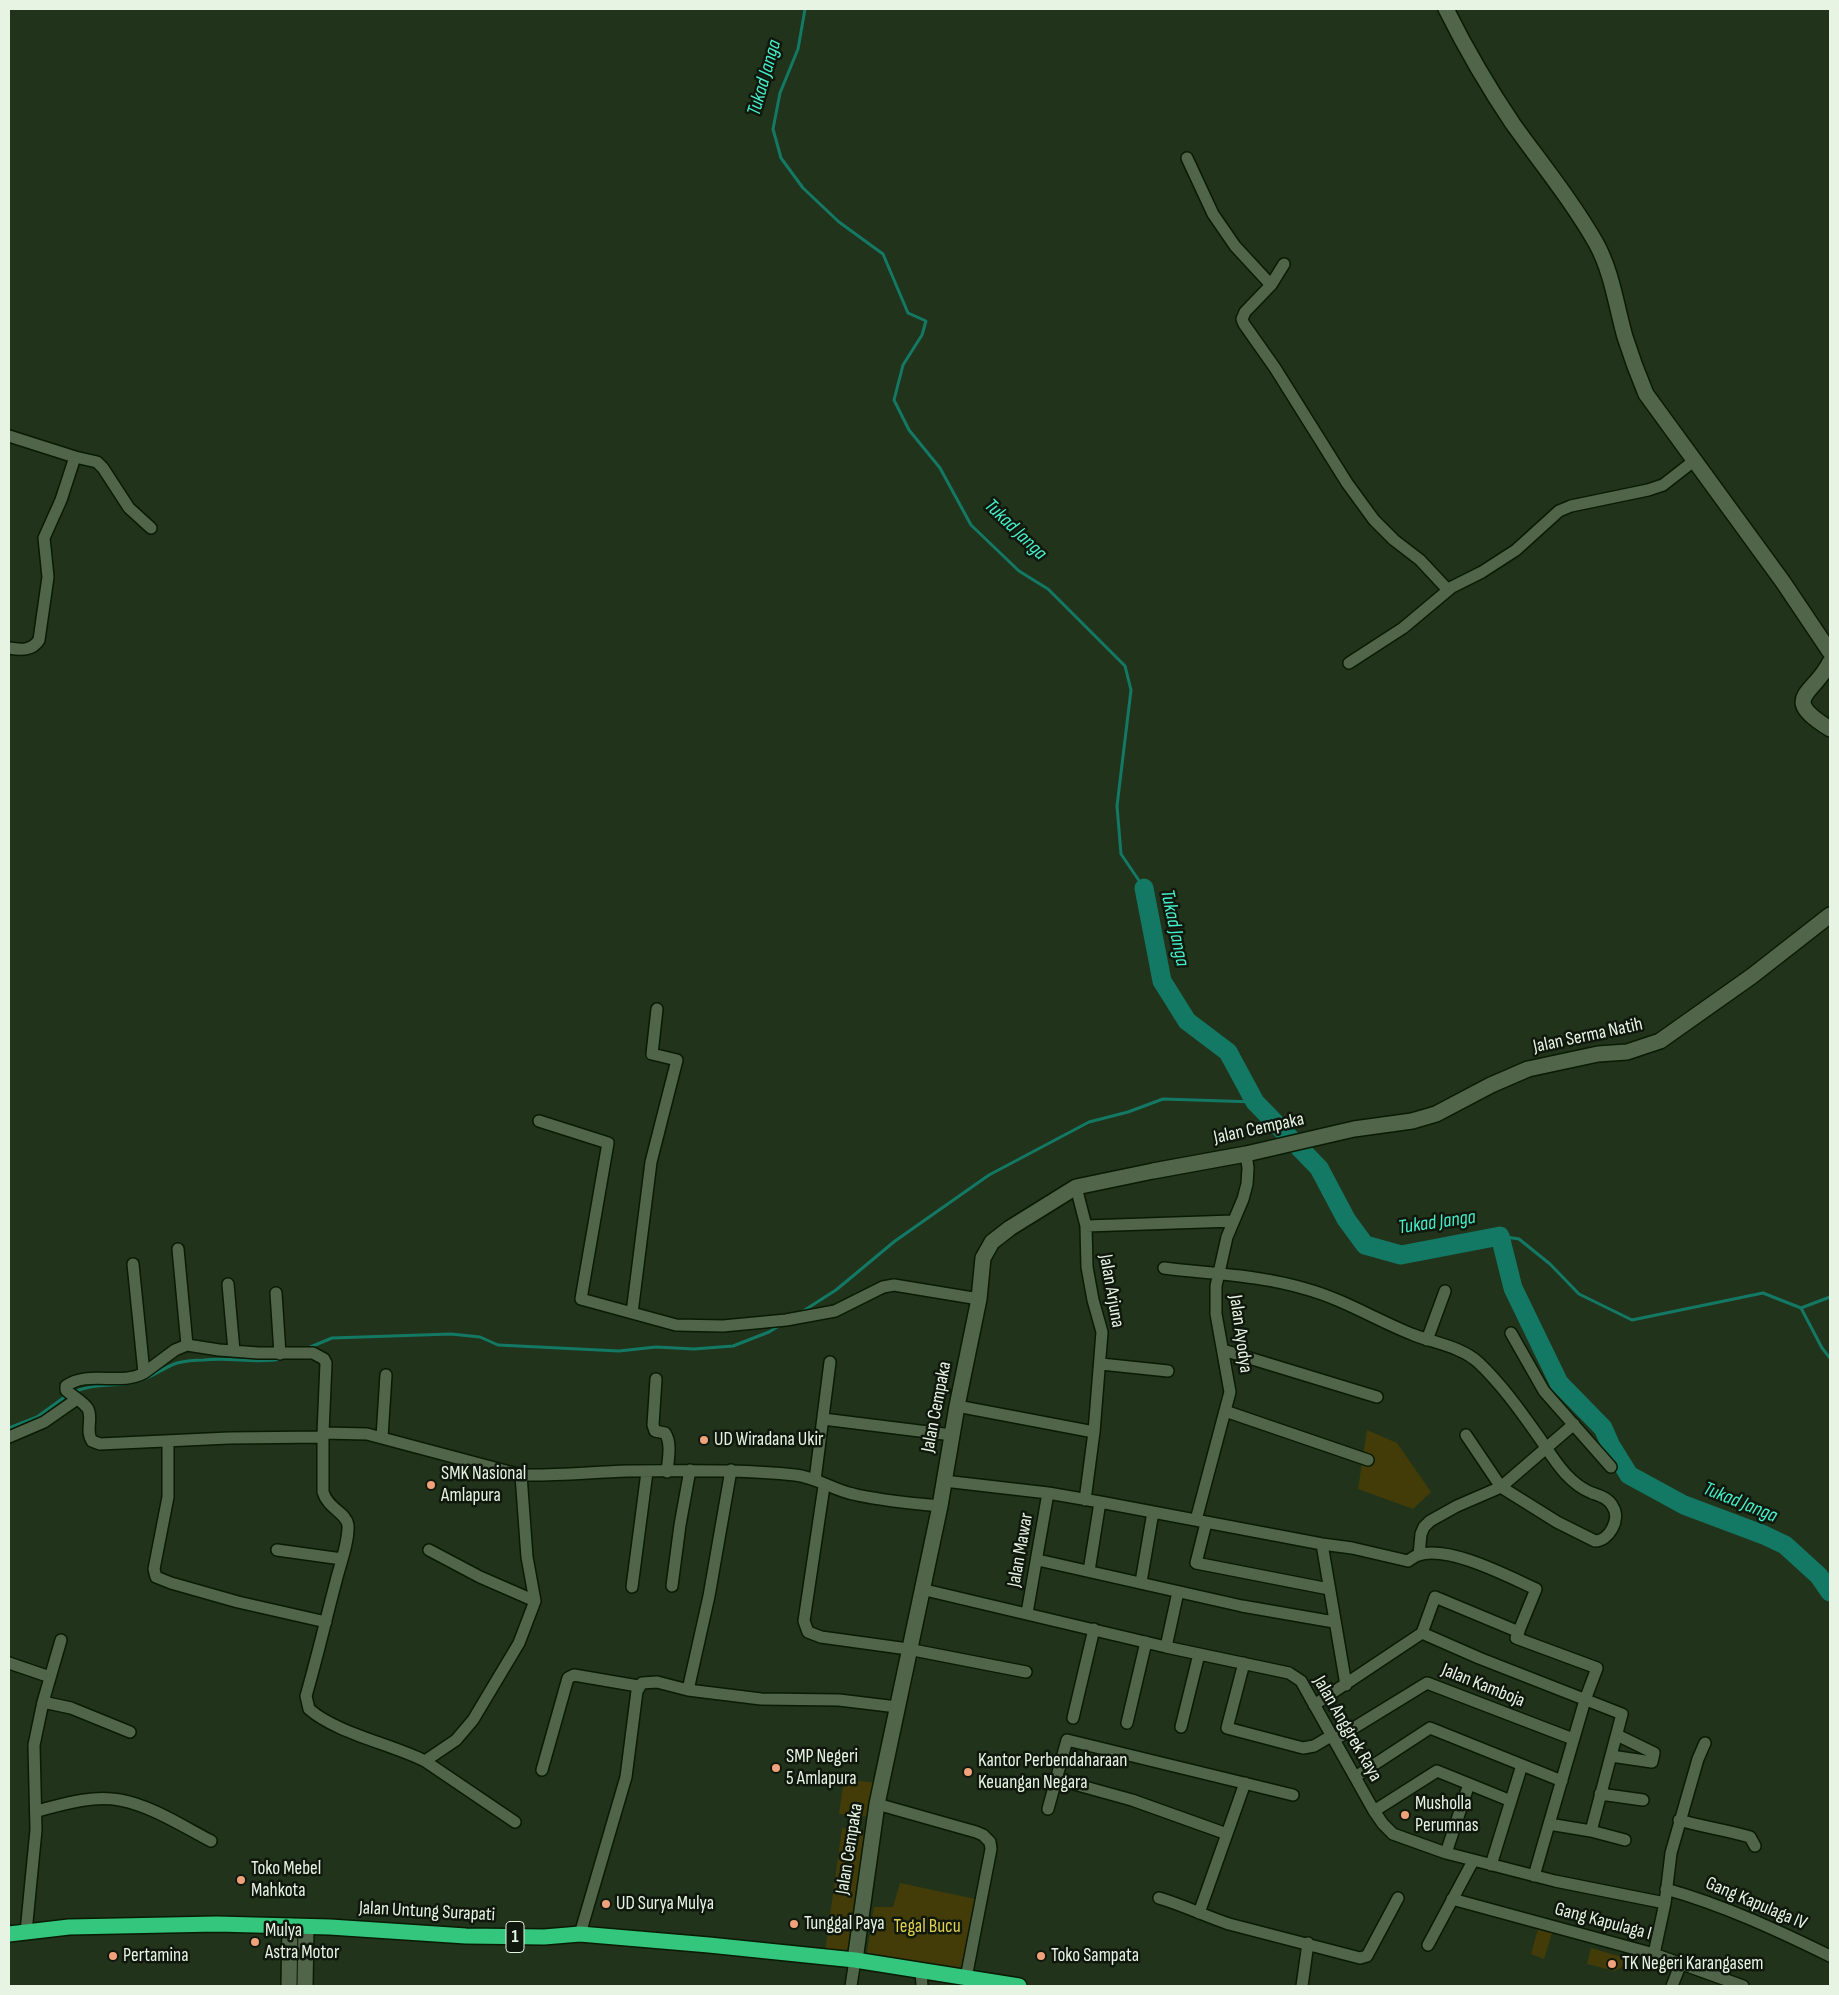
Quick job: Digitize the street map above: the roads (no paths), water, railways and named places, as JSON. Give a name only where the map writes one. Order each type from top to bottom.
[{"type":"highway","name":"Jalan Untung Surapati","points":[[9,1934],[68,1928],[166,1924],[330,1927],[466,1936],[544,1937],[580,1934],[855,1960],[1019,1986]]},
{"type":"street","points":[[1446,9],[1476,68],[1512,122],[1576,210],[1596,243],[1612,281],[1625,336],[1646,394],[1784,582],[1830,652]]},
{"type":"street","points":[[1187,158],[1213,214],[1235,246],[1271,285]]},
{"type":"street","points":[[1284,264],[1271,285],[1245,312],[1242,319],[1244,324],[1275,368],[1347,483],[1374,520],[1394,540],[1420,560],[1448,590]]},
{"type":"street","points":[[9,436],[97,462],[129,508],[151,528]]},
{"type":"street","points":[[9,648],[28,648],[39,640],[48,577],[44,538],[61,500],[75,457]]},
{"type":"street","points":[[1349,663],[1403,628],[1448,590],[1516,550],[1559,511],[1571,506],[1648,490],[1663,485],[1695,460]]},
{"type":"street","points":[[1830,662],[1808,690],[1803,698],[1803,704],[1811,717],[1830,729]]},
{"type":"street","name":"Jalan Serma Natih","points":[[1354,1129],[1412,1121],[1436,1114],[1490,1084],[1528,1069],[1598,1054],[1627,1052],[1660,1041],[1752,976],[1830,914]]},
{"type":"street","points":[[632,1313],[651,1162],[677,1060],[652,1054],[657,1009]]},
{"type":"street","points":[[539,1121],[608,1143],[581,1299],[676,1325],[722,1326],[786,1320],[835,1311],[874,1291],[894,1285],[979,1299]]},
{"type":"street","name":"Jalan Cempaka","points":[[855,1960],[877,1804],[908,1649],[940,1506],[957,1406],[979,1299],[983,1258],[992,1242],[1010,1228],[1076,1187],[1154,1170],[1246,1154],[1354,1129]]},
{"type":"street","name":"Jalan Ayodya","points":[[1246,1154],[1248,1168],[1247,1184],[1226,1237],[1217,1275],[1216,1314],[1230,1392],[1201,1521],[1196,1563],[1329,1589]]},
{"type":"street","name":"Jalan Arjuna","points":[[1076,1187],[1086,1226],[1086,1267],[1102,1332],[1101,1364],[1086,1500]]},
{"type":"street","points":[[1086,1226],[1233,1221]]},
{"type":"street","points":[[178,1249],[187,1345]]},
{"type":"street","points":[[133,1264],[144,1373]]},
{"type":"street","points":[[1164,1268],[1260,1279],[1309,1289],[1427,1340],[1466,1354],[1477,1361],[1514,1402],[1564,1472],[1584,1490],[1602,1496],[1613,1505],[1616,1516],[1613,1527],[1606,1537],[1600,1541],[1595,1541],[1557,1522],[1501,1488],[1466,1435]]},
{"type":"street","points":[[228,1284],[234,1351]]},
{"type":"street","points":[[1427,1340],[1445,1291]]},
{"type":"street","points":[[276,1293],[280,1354]]},
{"type":"street","points":[[1511,1333],[1544,1391],[1611,1467]]},
{"type":"street","points":[[515,1822],[425,1760],[409,1752],[330,1723],[309,1709],[306,1696],[342,1559],[348,1523],[344,1516],[326,1501],[323,1492],[323,1435],[327,1371],[324,1359],[308,1352],[280,1354],[187,1345],[175,1350],[144,1373],[130,1377],[77,1380],[67,1384],[72,1395],[87,1407],[89,1412],[89,1434],[95,1444],[323,1435],[360,1432],[521,1475],[547,1476],[731,1470],[797,1476],[852,1494],[940,1506]]},
{"type":"street","points":[[1223,1350],[1378,1397]]},
{"type":"street","points":[[830,1362],[823,1419],[816,1538],[805,1627],[812,1635],[908,1649],[1026,1672]]},
{"type":"street","points":[[1101,1364],[1168,1371]]},
{"type":"street","points":[[382,1437],[386,1375]]},
{"type":"street","points":[[656,1379],[653,1425],[655,1431],[665,1433],[668,1437],[667,1472]]},
{"type":"street","points":[[9,1437],[44,1422],[72,1395]]},
{"type":"street","points":[[957,1406],[1094,1432]]},
{"type":"street","points":[[1225,1412],[1368,1460]]},
{"type":"street","points":[[823,1419],[952,1435]]},
{"type":"street","points":[[1419,1555],[1421,1534],[1424,1526],[1457,1506],[1501,1488],[1574,1424]]},
{"type":"street","points":[[168,1441],[168,1497],[154,1569],[156,1577],[238,1602],[326,1622]]},
{"type":"street","points":[[672,1586],[690,1470]]},
{"type":"street","points":[[688,1690],[709,1596],[731,1470]]},
{"type":"street","points":[[632,1587],[647,1472]]},
{"type":"street","points":[[425,1760],[456,1740],[473,1720],[519,1643],[535,1601],[527,1557],[521,1475]]},
{"type":"street","points":[[944,1481],[1048,1493],[1352,1548],[1408,1561],[1419,1555],[1441,1554],[1456,1556],[1536,1589],[1516,1638],[1597,1668],[1573,1739],[1534,1876]]},
{"type":"street","name":"Jalan Mawar","points":[[1027,1613],[1038,1560],[1048,1493]]},
{"type":"street","points":[[1089,1570],[1100,1502]]},
{"type":"street","points":[[1141,1582],[1153,1512]]},
{"type":"street","points":[[1322,1544],[1346,1685]]},
{"type":"street","points":[[277,1550],[342,1559]]},
{"type":"street","points":[[429,1550],[480,1577],[535,1601]]},
{"type":"street","points":[[1038,1560],[1242,1606],[1334,1622]]},
{"type":"street","name":"Jalan Anggrek Raya","points":[[921,1589],[1166,1647],[1289,1673],[1301,1681],[1374,1811],[1393,1834],[1473,1861],[1534,1876],[1665,1902]]},
{"type":"street","points":[[1166,1647],[1178,1592]]},
{"type":"street","points":[[1314,1705],[1422,1633],[1435,1597],[1518,1632]]},
{"type":"street","points":[[1073,1718],[1094,1629]]},
{"type":"street","points":[[1422,1633],[1622,1714],[1591,1831]]},
{"type":"street","points":[[26,1932],[35,1853],[37,1811],[34,1745],[43,1702],[61,1640]]},
{"type":"street","points":[[1127,1723],[1146,1642]]},
{"type":"street","points":[[1180,1726],[1199,1654]]},
{"type":"street","points":[[9,1663],[50,1677]]},
{"type":"street","points":[[1244,1663],[1226,1728],[1303,1748],[1314,1746],[1332,1738]]},
{"type":"street","points":[[542,1770],[568,1678],[574,1675],[638,1686],[647,1681],[657,1682],[688,1690],[761,1699],[839,1700],[897,1707]]},
{"type":"street","name":"Jalan Kamboja","points":[[1332,1738],[1427,1683],[1573,1739]]},
{"type":"street","points":[[580,1934],[626,1777],[638,1686]]},
{"type":"street","points":[[43,1702],[71,1708],[130,1732]]},
{"type":"street","points":[[1355,1777],[1430,1728],[1562,1781]]},
{"type":"street","points":[[1611,1756],[1652,1762],[1654,1753],[1616,1735]]},
{"type":"street","points":[[1048,1809],[1067,1740],[1149,1762],[1293,1795]]},
{"type":"street","points":[[1654,1954],[1665,1902],[1668,1864],[1679,1820],[1698,1759],[1705,1743]]},
{"type":"street","points":[[1491,1865],[1522,1765]]},
{"type":"street","points":[[1374,1811],[1437,1772],[1510,1802]]},
{"type":"street","points":[[1056,1779],[1132,1800],[1227,1834]]},
{"type":"street","points":[[1199,1913],[1245,1783]]},
{"type":"street","points":[[1446,1853],[1468,1784]]},
{"type":"street","points":[[1600,1794],[1642,1800]]},
{"type":"street","points":[[37,1811],[91,1799],[118,1800],[142,1806],[211,1841]]},
{"type":"street","points":[[877,1804],[976,1832],[984,1835],[990,1842],[991,1849],[966,1978]]},
{"type":"street","points":[[1679,1820],[1750,1837],[1755,1846]]},
{"type":"street","points":[[1549,1824],[1591,1831],[1625,1840]]},
{"type":"street","points":[[1428,1945],[1473,1861]]},
{"type":"street","name":"Gang Kapulaga IV","points":[[1666,1889],[1698,1898],[1738,1914],[1830,1956]]},
{"type":"street","points":[[1159,1898],[1229,1924],[1308,1943],[1354,1957],[1365,1957],[1398,1898]]},
{"type":"street","name":"Gang Kapulaga I","points":[[1452,1899],[1654,1954],[1743,1986]]},
{"type":"street","points":[[290,1926],[290,1986]]},
{"type":"street","points":[[305,1986],[306,1927]]},
{"type":"street","points":[[1302,1986],[1308,1943]]},
{"type":"street","points":[[851,1986],[855,1960]]},
{"type":"street","points":[[1672,1986],[1681,1963]]},
{"type":"street","points":[[921,1971],[922,1986]]},
{"type":"waterway","name":"Tukad Janga","points":[[805,9],[798,49],[780,93],[773,129],[781,158],[803,188],[839,222],[883,254],[908,313],[926,321],[922,335],[903,365],[894,400],[909,430],[940,468],[971,525],[1019,571],[1048,589],[1125,666],[1131,690],[1117,806],[1121,854],[1144,888]]},
{"type":"waterway","name":"Tukad Janga","points":[[1144,888],[1162,981],[1187,1021],[1228,1052],[1255,1102],[1319,1168],[1346,1219],[1365,1245],[1401,1255],[1500,1236],[1513,1288],[1559,1383],[1603,1428],[1611,1446],[1629,1475],[1684,1505],[1764,1535],[1785,1545],[1819,1576],[1830,1592]]},
{"type":"waterway","points":[[800,1313],[836,1290],[895,1241],[989,1175],[1089,1122],[1128,1112],[1163,1099],[1255,1102]]},
{"type":"waterway","points":[[1500,1236],[1519,1239],[1550,1264],[1579,1294],[1632,1320],[1763,1293],[1801,1308],[1830,1297]]},
{"type":"waterway","points":[[1801,1308],[1822,1348],[1830,1358]]},
{"type":"waterway","points":[[308,1348],[332,1338],[451,1334],[480,1337],[498,1345],[619,1351],[656,1347],[694,1349],[733,1346],[769,1332],[782,1324]]},
{"type":"waterway","points":[[74,1392],[89,1387],[141,1381],[177,1363],[194,1360],[262,1361],[281,1359]]},
{"type":"waterway","points":[[9,1428],[37,1417],[66,1396]]},
{"type":"place","name":"UD Wiradana Ukir","points":[[704,1440]]},
{"type":"place","name":"SMK Nasional Amlapura","points":[[431,1485]]},
{"type":"place","name":"SMP Negeri 5 Amlapura","points":[[776,1768]]},
{"type":"place","name":"Kantor Perbendaharaan Keuangan Negara","points":[[968,1772]]},
{"type":"place","name":"Musholla Perumnas","points":[[1405,1815]]},
{"type":"place","name":"Toko Mebel Mahkota","points":[[241,1880]]},
{"type":"place","name":"UD Surya Mulya","points":[[606,1904]]},
{"type":"place","name":"Tunggal Paya","points":[[794,1924]]},
{"type":"place","name":"Mulya Astra Motor","points":[[255,1942]]},
{"type":"place","name":"Pertamina","points":[[113,1956]]},
{"type":"place","name":"Toko Sampata","points":[[1041,1956]]},
{"type":"place","name":"TK Negeri Karangasem","points":[[1612,1964]]},
{"type":"park label","name":"Tegal Bucu","points":[[927,1927]]}]
